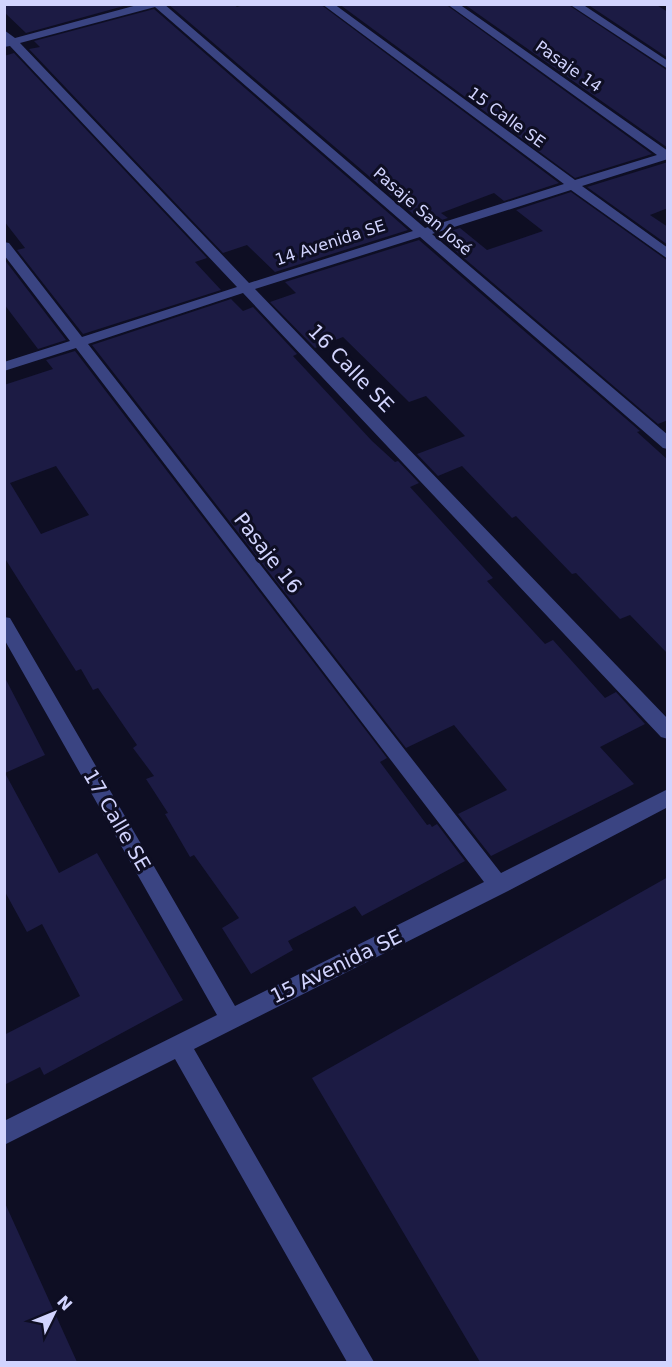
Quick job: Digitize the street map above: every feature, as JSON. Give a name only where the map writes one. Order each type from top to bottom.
[{"type":"street","points":[[8,40],[156,4]]},
{"type":"street","name":"Pasaje San José","points":[[156,4],[668,444]]},
{"type":"street","name":"15 Calle SE","points":[[327,4],[668,255]]},
{"type":"street","name":"Pasaje 14","points":[[452,4],[667,155]]},
{"type":"street","points":[[574,4],[668,66]]},
{"type":"street","name":"16 Calle SE","points":[[8,40],[668,732]]},
{"type":"street","name":"14 Avenida SE","points":[[4,367],[667,155]]},
{"type":"street","name":"Pasaje 16","points":[[4,246],[499,886]]},
{"type":"street","name":"17 Calle SE","points":[[4,623],[230,1018]]},
{"type":"street","name":"15 Avenida SE","points":[[4,1134],[230,1018],[499,886],[668,797]]},
{"type":"street","points":[[179,1044],[361,1362]]},
{"type":"building","points":[[4,4],[131,4],[26,33],[4,12]]},
{"type":"building","points":[[168,4],[233,4],[237,7],[247,4],[320,4],[559,183],[504,201],[494,193],[441,213],[448,218],[426,225]]},
{"type":"building","points":[[339,4],[445,4],[652,154],[575,178]]},
{"type":"building","points":[[464,4],[567,4],[668,71],[668,148]]},
{"type":"building","points":[[587,4],[655,4],[668,12],[668,58]]},
{"type":"building","points":[[154,9],[408,230],[275,272],[247,245],[223,253],[29,49],[40,47],[34,41]]},
{"type":"building","points":[[14,53],[207,258],[195,262],[221,290],[83,334],[17,250],[25,248],[4,221],[4,56]]},
{"type":"building","points":[[668,162],[668,208],[650,215],[668,227],[668,245],[587,187]]},
{"type":"building","points":[[571,192],[668,261],[668,420],[658,424],[437,235],[460,228],[487,250],[543,231],[516,210]]},
{"type":"building","points":[[419,240],[640,431],[637,432],[668,460],[668,654],[630,615],[620,619],[576,573],[572,574],[516,516],[512,518],[462,466],[438,476],[417,454],[465,436],[426,396],[409,402],[343,337],[315,348],[270,302],[296,293],[285,282]]},
{"type":"building","points":[[4,259],[66,340],[38,349],[4,304]]},
{"type":"building","points":[[231,299],[243,311],[253,307],[297,354],[293,356],[372,441],[395,462],[398,461],[419,483],[410,487],[493,578],[487,581],[545,644],[553,640],[605,698],[616,692],[645,724],[600,747],[634,784],[491,856],[458,814],[507,790],[454,725],[406,748],[92,345]]},
{"type":"building","points":[[75,351],[387,758],[380,762],[427,825],[430,824],[432,827],[437,824],[465,861],[362,916],[355,906],[288,941],[293,950],[251,974],[222,928],[239,918],[194,855],[190,857],[165,814],[168,813],[146,779],[154,776],[133,748],[137,745],[98,688],[93,690],[81,669],[76,671],[4,557],[4,385],[53,369],[46,360]],"holes":[[[56,466],[89,515],[41,534],[10,483]]]},
{"type":"building","points":[[4,676],[45,755],[5,773],[59,873],[97,853],[183,1000],[44,1075],[40,1067],[4,1085],[4,1035],[80,996],[42,924],[27,932],[4,890]]},
{"type":"building","points":[[668,877],[668,1362],[480,1362],[312,1078]]},
{"type":"building","points":[[4,1201],[77,1362],[4,1362]]}]
